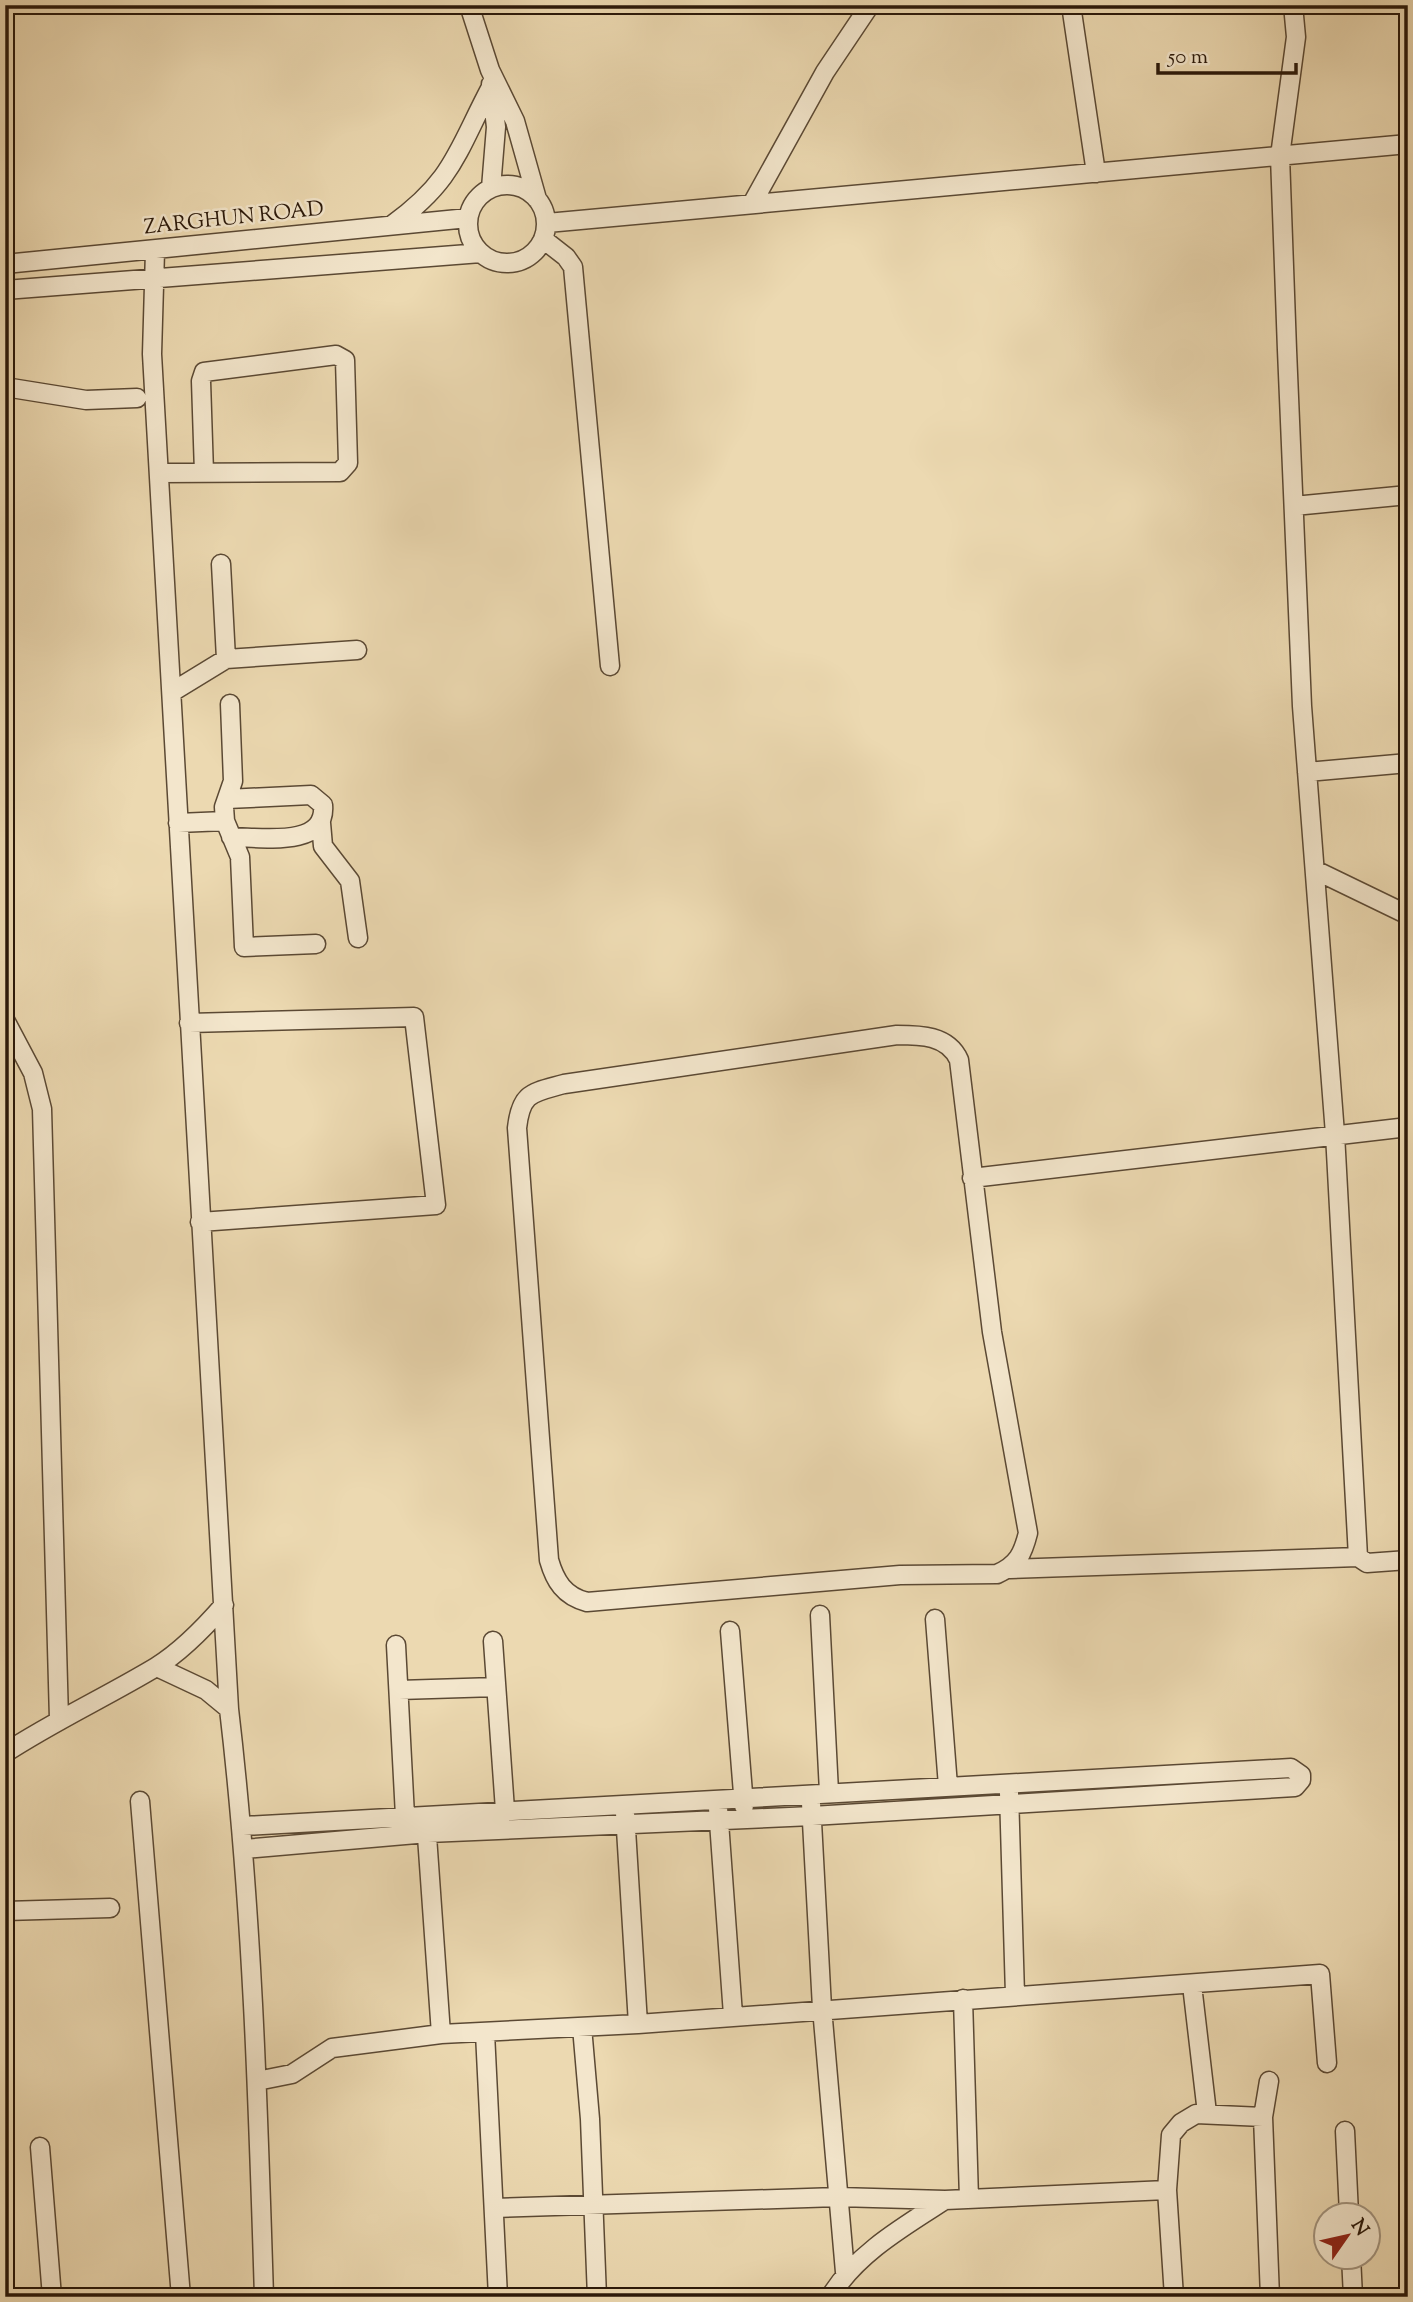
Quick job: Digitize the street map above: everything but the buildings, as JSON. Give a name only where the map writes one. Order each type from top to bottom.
[{"type":"street","points":[[469,5],[490,79],[496,127],[491,188]]},
{"type":"street","points":[[753,202],[825,72],[870,5]]},
{"type":"street","points":[[1071,5],[1096,173]]},
{"type":"street","points":[[1293,5],[1296,37],[1280,156],[1294,506],[1307,772],[1335,1134],[1358,1557]]},
{"type":"street","points":[[490,79],[515,121],[545,231],[573,267],[610,666]]},
{"type":"street","points":[[392,225],[438,187],[456,160],[490,79]]},
{"type":"street","points":[[545,231],[753,202],[1408,144]]},
{"type":"street","points":[[537,200],[516,186],[491,188],[472,206],[468,231],[481,253],[492,260],[517,262],[537,250],[545,231]]},
{"type":"street","name":"ZARGHUN ROAD","points":[[5,264],[468,218]]},
{"type":"street","points":[[155,251],[152,354],[229,1709],[243,1826],[257,2081],[264,2297]]},
{"type":"street","points":[[5,290],[481,253]]},
{"type":"street","points":[[160,473],[204,473],[340,472],[347,468],[345,360],[336,355],[204,372],[201,381],[204,473]]},
{"type":"street","points":[[5,387],[86,400],[137,398]]},
{"type":"street","points":[[1294,506],[1408,495]]},
{"type":"street","points":[[221,564],[226,659]]},
{"type":"street","points":[[172,692],[226,659],[357,650]]},
{"type":"street","points":[[230,704],[233,781],[223,807],[228,829],[240,858],[244,947],[316,944]]},
{"type":"street","points":[[1307,772],[1408,763]]},
{"type":"street","points":[[227,799],[311,795],[323,805],[323,846],[350,881],[358,938]]},
{"type":"street","points":[[178,823],[295,836],[315,830],[321,822]]},
{"type":"street","points":[[1315,870],[1408,915]]},
{"type":"street","points":[[189,1023],[414,1017],[436,1205],[200,1222]]},
{"type":"street","points":[[5,1020],[33,1073],[42,1109],[59,1719]]},
{"type":"street","points":[[1010,1569],[1022,1553],[1028,1532],[992,1332],[959,1060],[950,1046],[927,1036],[897,1035],[564,1084],[533,1093],[519,1107],[517,1128],[549,1560],[554,1576],[569,1595],[587,1602],[888,1576],[997,1574],[1010,1569],[1358,1557],[1367,1563],[1408,1560]]},
{"type":"street","points":[[972,1178],[1408,1127]]},
{"type":"street","points":[[5,1753],[59,1719],[157,1667],[184,1647],[224,1605]]},
{"type":"street","points":[[820,1615],[829,1792]]},
{"type":"street","points":[[935,1619],[948,1786]]},
{"type":"street","points":[[730,1631],[746,1819]]},
{"type":"street","points":[[493,1641],[505,1810]]},
{"type":"street","points":[[396,1645],[405,1816]]},
{"type":"street","points":[[157,1667],[206,1690],[229,1709]]},
{"type":"street","points":[[398,1690],[496,1686]]},
{"type":"street","points":[[243,1826],[405,1816],[426,1824],[626,1823],[812,1816],[1295,1787],[1301,1780],[1301,1775],[1291,1768],[505,1810],[426,1824],[244,1849]]},
{"type":"street","points":[[1011,1783],[1007,1803],[1015,1995]]},
{"type":"street","points":[[810,1793],[822,2008],[845,2272]]},
{"type":"street","points":[[717,1797],[733,2015]]},
{"type":"street","points":[[140,1801],[181,2297]]},
{"type":"street","points":[[625,1803],[638,2024]]},
{"type":"street","points":[[426,1824],[441,2034]]},
{"type":"street","points":[[5,1911],[110,1908]]},
{"type":"street","points":[[257,2081],[292,2074],[332,2048],[441,2034],[638,2024],[822,2008],[1192,1985],[1320,1974],[1327,2063]]},
{"type":"street","points":[[1192,1985],[1207,2113]]},
{"type":"street","points":[[963,1999],[969,2199]]},
{"type":"street","points":[[582,2027],[597,2297]]},
{"type":"street","points":[[485,2033],[498,2297]]},
{"type":"street","points":[[1269,2081],[1263,2117],[1270,2297]]},
{"type":"street","points":[[1174,2297],[1167,2190],[1171,2134],[1187,2119],[1207,2113],[1263,2117]]},
{"type":"street","points":[[1345,2131],[1348,2200]]},
{"type":"street","points":[[40,2147],[52,2297]]},
{"type":"street","points":[[494,2208],[838,2197],[945,2200],[1167,2190]]},
{"type":"street","points":[[830,2297],[845,2272],[900,2229],[945,2200]]},
{"type":"street","points":[[1352,2270],[1353,2297]]}]
